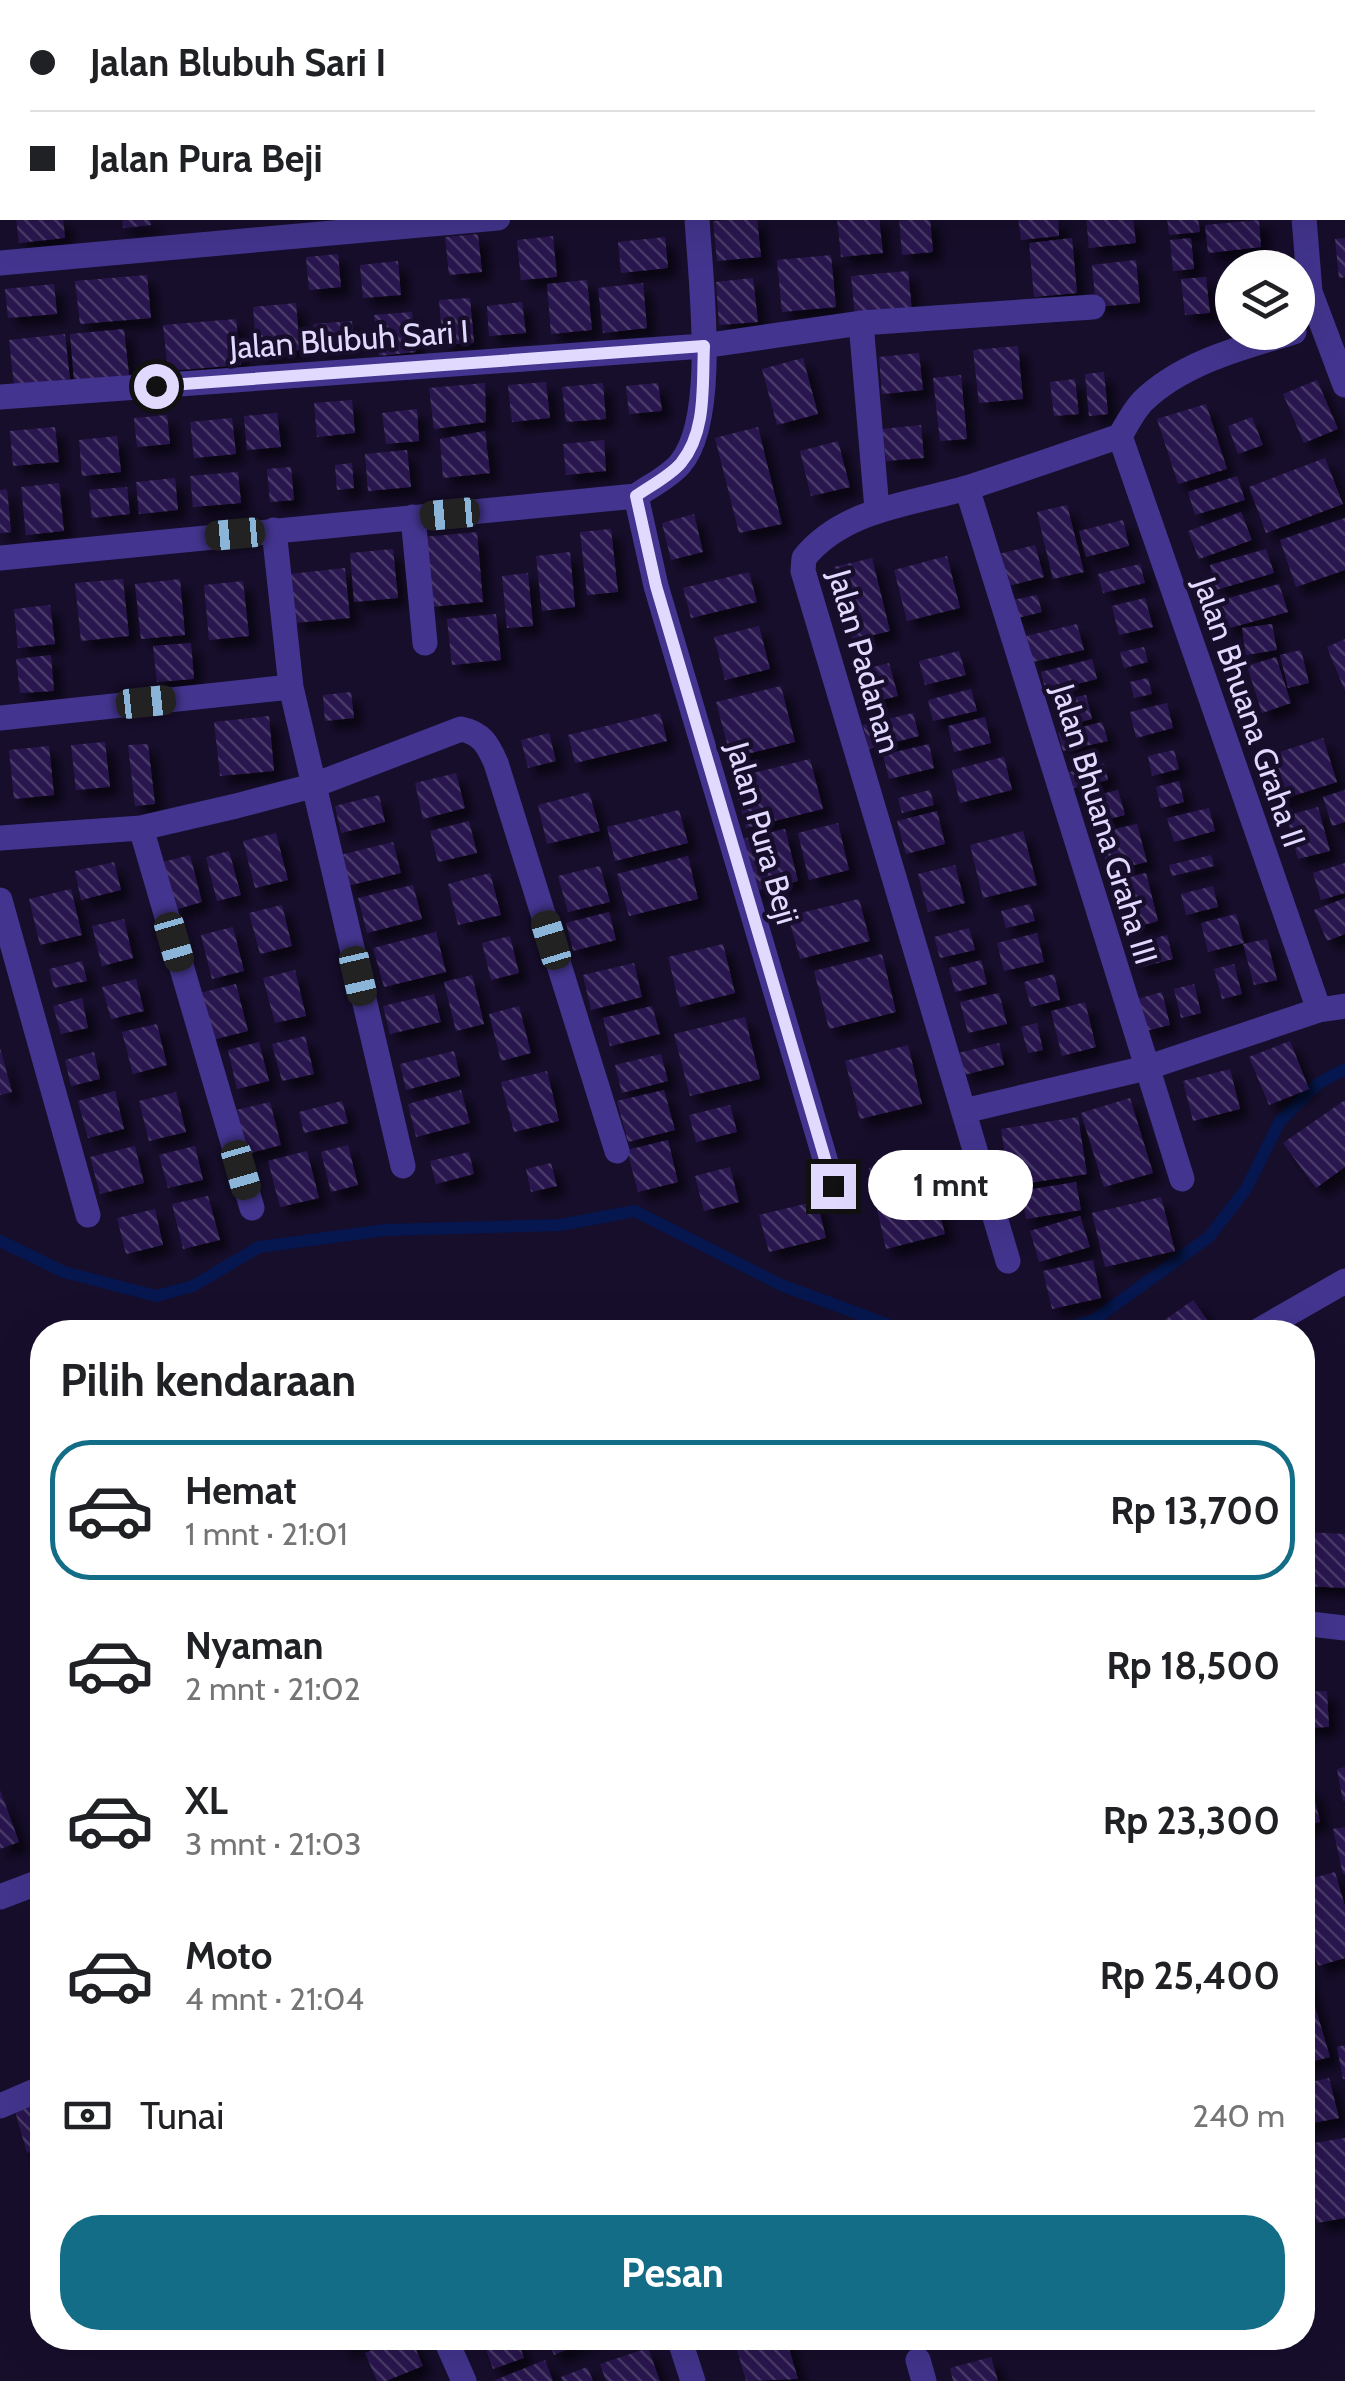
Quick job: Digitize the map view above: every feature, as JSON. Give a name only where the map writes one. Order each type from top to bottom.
[{"type":"street","points":[[0,263],[476,220]]},
{"type":"street","points":[[0,558],[636,496],[679,466],[696,440],[704,346],[697,220]]},
{"type":"street","points":[[1304,220],[1307,250]]},
{"type":"street","name":"Jalan Blubuh Sari I","points":[[0,397],[704,346],[861,323],[1093,307]]},
{"type":"street","points":[[861,323],[876,509]]},
{"type":"street","points":[[1315,329],[1345,385]]},
{"type":"street","points":[[1120,436],[1138,406],[1152,393],[1185,372],[1238,350]]},
{"type":"street","name":"Jalan Padanan","points":[[1008,1260],[803,571],[804,558],[816,544],[876,509],[966,488],[1120,436]]},
{"type":"street","name":"Jalan Bhuana Graha II","points":[[1120,436],[1319,1010]]},
{"type":"street","name":"Jalan Bhuana Graha III","points":[[966,488],[1182,1179]]},
{"type":"street","name":"Jalan Pura Beji","points":[[636,496],[656,586],[833,1186]]},
{"type":"street","points":[[413,518],[425,644]]},
{"type":"street","points":[[274,530],[291,687],[403,1166]]},
{"type":"street","points":[[0,718],[291,687]]},
{"type":"street","points":[[0,838],[141,828],[312,786],[461,728],[485,740],[496,764],[617,1151]]},
{"type":"street","points":[[141,828],[252,1208]]},
{"type":"street","points":[[0,900],[88,1215]]},
{"type":"street","points":[[964,1111],[1146,1068],[1319,1010],[1345,1006]]},
{"type":"street","points":[[1277,1320],[1345,1282]]},
{"type":"street","points":[[1315,1625],[1345,1628]]},
{"type":"street","points":[[0,1897],[30,1886]]},
{"type":"street","points":[[0,2106],[30,2093]]},
{"type":"street","points":[[450,2350],[464,2381]]},
{"type":"street","points":[[683,2350],[693,2381]]},
{"type":"building","points":[[16,220],[63,220],[65,238],[19,243]]},
{"type":"building","points":[[122,220],[150,220],[151,225],[123,228]]},
{"type":"building","points":[[757,220],[761,257],[717,261],[713,221]]},
{"type":"building","points":[[837,220],[879,220],[883,253],[841,257]]},
{"type":"building","points":[[899,220],[930,220],[933,252],[902,255]]},
{"type":"building","points":[[1018,220],[1058,220],[1059,236],[1021,240]]},
{"type":"building","points":[[1086,220],[1133,220],[1136,243],[1089,248]]},
{"type":"building","points":[[1167,220],[1198,220],[1200,232],[1169,235]]},
{"type":"building","points":[[1259,220],[1261,247],[1208,253],[1205,225]]},
{"type":"building","points":[[478,234],[482,272],[449,275],[445,237]]},
{"type":"building","points":[[553,236],[557,277],[521,280],[517,240]]},
{"type":"building","points":[[665,237],[668,268],[621,273],[618,242]]},
{"type":"building","points":[[1072,238],[1077,293],[1034,297],[1029,243]]},
{"type":"building","points":[[1191,238],[1194,269],[1173,271],[1170,240]]},
{"type":"building","points":[[1345,238],[1345,277],[1339,278],[1335,239]]},
{"type":"building","points":[[338,254],[341,287],[309,290],[306,257]]},
{"type":"building","points":[[831,255],[836,307],[782,312],[777,260]]},
{"type":"building","points":[[1136,260],[1140,303],[1096,307],[1092,265]]},
{"type":"building","points":[[398,261],[401,295],[363,298],[360,265]]},
{"type":"building","points":[[908,271],[912,311],[855,316],[851,276]]},
{"type":"building","points":[[147,275],[151,318],[80,324],[75,281]]},
{"type":"building","points":[[1206,277],[1210,313],[1185,315],[1181,279]]},
{"type":"building","points":[[753,278],[758,322],[719,325],[716,282]]},
{"type":"building","points":[[587,280],[592,330],[551,334],[547,284]]},
{"type":"building","points":[[643,283],[647,328],[603,333],[598,288]]},
{"type":"building","points":[[54,284],[57,314],[8,318],[5,289]]},
{"type":"building","points":[[470,298],[474,343],[443,345],[439,300]]},
{"type":"building","points":[[522,302],[526,333],[489,336],[487,306]]},
{"type":"building","points":[[296,303],[300,350],[257,354],[253,307]]},
{"type":"building","points":[[412,312],[416,352],[379,356],[374,315]]},
{"type":"building","points":[[236,319],[241,365],[168,371],[163,325]]},
{"type":"building","points":[[352,321],[354,344],[316,348],[313,324]]},
{"type":"building","points":[[124,329],[129,375],[74,380],[70,334]]},
{"type":"building","points":[[65,334],[70,379],[14,385],[9,340]]},
{"type":"building","points":[[1018,346],[1023,399],[979,403],[973,350]]},
{"type":"building","points":[[919,353],[923,390],[882,394],[879,357]]},
{"type":"building","points":[[803,358],[818,414],[777,425],[762,369]]},
{"type":"building","points":[[1104,372],[1108,414],[1089,416],[1085,374]]},
{"type":"building","points":[[961,375],[967,439],[940,441],[933,378]]},
{"type":"building","points":[[1075,379],[1079,414],[1054,416],[1050,382]]},
{"type":"building","points":[[1317,380],[1338,429],[1304,443],[1283,394]]},
{"type":"building","points":[[546,382],[550,418],[512,422],[508,385]]},
{"type":"building","points":[[485,383],[486,422],[434,429],[429,388]]},
{"type":"building","points":[[603,383],[606,419],[566,422],[562,387]]},
{"type":"building","points":[[658,383],[662,411],[629,414],[626,386]]},
{"type":"building","points":[[352,400],[355,433],[317,437],[314,403]]},
{"type":"building","points":[[1206,404],[1227,469],[1178,484],[1157,419]]},
{"type":"building","points":[[417,409],[419,441],[386,444],[382,413]]},
{"type":"building","points":[[277,413],[281,447],[247,450],[244,416]]},
{"type":"building","points":[[167,415],[170,444],[137,447],[134,418]]},
{"type":"building","points":[[1252,417],[1263,445],[1238,454],[1228,426]]},
{"type":"building","points":[[232,418],[236,454],[194,458],[190,422]]},
{"type":"building","points":[[921,425],[924,458],[886,461],[882,429]]},
{"type":"building","points":[[55,427],[59,462],[13,466],[10,431]]},
{"type":"building","points":[[758,427],[782,524],[739,533],[715,438]]},
{"type":"building","points":[[485,431],[490,473],[443,478],[440,439]]},
{"type":"building","points":[[117,436],[121,472],[82,476],[79,440]]},
{"type":"building","points":[[604,440],[606,471],[566,475],[563,444]]},
{"type":"building","points":[[838,441],[850,487],[811,496],[800,451]]},
{"type":"building","points":[[407,450],[411,487],[368,491],[365,454]]},
{"type":"building","points":[[1325,458],[1343,504],[1266,533],[1249,487]]},
{"type":"building","points":[[352,463],[354,488],[337,490],[335,465]]},
{"type":"building","points":[[291,467],[294,500],[270,502],[267,469]]},
{"type":"building","points":[[238,472],[241,503],[193,507],[190,476]]},
{"type":"building","points":[[1237,476],[1245,500],[1195,515],[1188,492]]},
{"type":"building","points":[[175,478],[178,510],[139,514],[136,482]]},
{"type":"building","points":[[59,483],[64,531],[26,535],[21,487]]},
{"type":"building","points":[[127,487],[130,514],[92,518],[89,490]]},
{"type":"building","points":[[7,489],[11,532],[0,533],[0,490]]},
{"type":"building","points":[[1067,505],[1084,572],[1053,579],[1037,512]]},
{"type":"building","points":[[1241,512],[1252,540],[1199,559],[1188,531]]},
{"type":"building","points":[[694,514],[703,552],[671,560],[662,523]]},
{"type":"building","points":[[1345,518],[1345,570],[1296,587],[1280,540]]},
{"type":"building","points":[[1123,520],[1129,546],[1086,557],[1079,531]]},
{"type":"building","points":[[611,529],[618,592],[587,595],[580,532]]},
{"type":"building","points":[[477,532],[483,602],[430,607],[423,537]]},
{"type":"building","points":[[1035,545],[1044,577],[1008,586],[999,554]]},
{"type":"building","points":[[393,549],[398,598],[354,602],[350,553]]},
{"type":"building","points":[[1266,549],[1274,573],[1216,590],[1210,565]]},
{"type":"building","points":[[570,552],[575,607],[542,611],[536,556]]},
{"type":"building","points":[[947,556],[960,608],[907,621],[894,570]]},
{"type":"building","points":[[872,558],[890,631],[853,640],[834,567]]},
{"type":"building","points":[[1140,564],[1145,583],[1103,593],[1098,574]]},
{"type":"building","points":[[345,568],[350,618],[295,623],[290,574]]},
{"type":"building","points":[[749,572],[757,602],[691,618],[683,588]]},
{"type":"building","points":[[528,573],[533,626],[507,628],[502,576]]},
{"type":"building","points":[[123,579],[129,636],[81,641],[75,583]]},
{"type":"building","points":[[180,579],[185,635],[141,639],[135,584]]},
{"type":"building","points":[[243,581],[249,636],[209,640],[204,585]]},
{"type":"building","points":[[1279,584],[1288,612],[1226,629],[1218,601]]},
{"type":"building","points":[[1037,595],[1042,612],[1013,619],[1009,601]]},
{"type":"building","points":[[1145,598],[1153,627],[1119,635],[1112,606]]},
{"type":"building","points":[[50,605],[55,644],[18,648],[14,609]]},
{"type":"building","points":[[496,614],[501,660],[452,665],[447,619]]},
{"type":"building","points":[[1077,624],[1084,650],[1033,662],[1026,636]]},
{"type":"building","points":[[1272,624],[1277,650],[1246,655],[1242,628]]},
{"type":"building","points":[[759,626],[770,669],[725,680],[714,637]]},
{"type":"building","points":[[1345,639],[1345,691],[1327,647]]},
{"type":"building","points":[[191,643],[194,679],[157,682],[153,646]]},
{"type":"building","points":[[1144,647],[1148,662],[1124,668],[1120,652]]},
{"type":"building","points":[[1301,650],[1309,683],[1288,688],[1280,655]]},
{"type":"building","points":[[959,651],[966,675],[925,685],[919,661]]},
{"type":"building","points":[[51,655],[54,691],[20,693],[16,659]]},
{"type":"building","points":[[1276,657],[1291,703],[1262,713],[1247,666]]},
{"type":"building","points":[[1092,659],[1097,679],[1046,692],[1041,672]]},
{"type":"building","points":[[889,663],[898,696],[861,705],[853,672]]},
{"type":"building","points":[[1148,678],[1152,694],[1134,698],[1130,682]]},
{"type":"building","points":[[781,686],[795,742],[731,758],[716,702]]},
{"type":"building","points":[[971,689],[977,711],[933,721],[928,700]]},
{"type":"building","points":[[351,692],[354,718],[325,721],[323,695]]},
{"type":"building","points":[[1086,695],[1092,719],[1065,726],[1058,701]]},
{"type":"building","points":[[1167,703],[1173,728],[1136,738],[1130,712]]},
{"type":"building","points":[[660,713],[667,741],[575,763],[568,735]]},
{"type":"building","points":[[913,713],[919,736],[869,749],[863,725]]},
{"type":"building","points":[[269,716],[274,771],[220,776],[214,722]]},
{"type":"building","points":[[985,717],[991,743],[954,752],[948,726]]},
{"type":"building","points":[[1102,722],[1108,741],[1063,751],[1058,733]]},
{"type":"building","points":[[549,733],[556,761],[528,768],[521,740]]},
{"type":"building","points":[[1323,738],[1337,782],[1274,802],[1261,758]]},
{"type":"building","points":[[105,742],[110,787],[76,790],[71,745]]},
{"type":"building","points":[[148,744],[155,804],[135,806],[128,745]]},
{"type":"building","points":[[929,744],[934,768],[889,779],[883,755]]},
{"type":"building","points":[[49,746],[54,795],[14,799],[9,750]]},
{"type":"building","points":[[1174,750],[1179,769],[1152,776],[1148,756]]},
{"type":"building","points":[[1004,757],[1012,790],[960,803],[952,770]]},
{"type":"building","points":[[810,759],[823,809],[746,828],[733,778]]},
{"type":"building","points":[[1104,763],[1108,780],[1070,789],[1066,773]]},
{"type":"building","points":[[456,773],[465,808],[423,819],[415,783]]},
{"type":"building","points":[[1179,781],[1184,802],[1161,808],[1156,787]]},
{"type":"building","points":[[930,790],[934,805],[902,813],[898,798]]},
{"type":"building","points":[[1118,790],[1125,815],[1089,824],[1082,799]]},
{"type":"building","points":[[1345,790],[1345,822],[1332,826],[1323,797]]},
{"type":"building","points":[[589,792],[600,831],[547,844],[538,805]]},
{"type":"building","points":[[379,795],[385,822],[341,833],[335,806]]},
{"type":"building","points":[[1318,807],[1330,851],[1298,859],[1286,816]]},
{"type":"building","points":[[1209,808],[1215,831],[1174,842],[1167,818]]},
{"type":"building","points":[[679,810],[688,843],[615,861],[607,827]]},
{"type":"building","points":[[937,811],[945,844],[906,854],[897,821]]},
{"type":"building","points":[[469,821],[477,853],[438,862],[430,831]]},
{"type":"building","points":[[838,823],[849,870],[809,880],[798,833]]},
{"type":"building","points":[[1137,824],[1147,862],[1108,871],[1098,833]]},
{"type":"building","points":[[785,829],[798,881],[755,891],[742,839]]},
{"type":"building","points":[[1023,831],[1037,885],[983,898],[970,845]]},
{"type":"building","points":[[276,833],[288,880],[255,888],[243,841]]},
{"type":"building","points":[[393,842],[401,873],[347,886],[340,855]]},
{"type":"building","points":[[229,851],[241,895],[217,901],[206,857]]},
{"type":"building","points":[[190,855],[202,902],[174,910],[163,862]]},
{"type":"building","points":[[1211,855],[1214,866],[1172,876],[1169,865]]},
{"type":"building","points":[[688,856],[698,899],[629,916],[617,874]]},
{"type":"building","points":[[114,862],[121,890],[81,900],[75,871]]},
{"type":"building","points":[[1345,863],[1345,893],[1321,900],[1313,873]]},
{"type":"building","points":[[955,865],[965,903],[928,912],[918,874]]},
{"type":"building","points":[[600,866],[610,902],[568,912],[558,876]]},
{"type":"building","points":[[490,873],[501,915],[458,925],[448,884]]},
{"type":"building","points":[[1146,873],[1158,921],[1133,928],[1120,879]]},
{"type":"building","points":[[413,885],[422,919],[367,933],[358,898]]},
{"type":"building","points":[[1213,886],[1218,907],[1186,915],[1181,894]]},
{"type":"building","points":[[71,889],[82,935],[40,945],[29,899]]},
{"type":"building","points":[[1345,898],[1345,934],[1327,941],[1314,910]]},
{"type":"building","points":[[859,899],[870,941],[800,959],[788,916]]},
{"type":"building","points":[[1030,904],[1035,921],[1006,928],[1001,911]]},
{"type":"building","points":[[282,905],[292,946],[260,954],[249,913]]},
{"type":"building","points":[[609,912],[616,940],[573,951],[566,923]]},
{"type":"building","points":[[1236,914],[1244,943],[1208,952],[1201,923]]},
{"type":"building","points":[[124,919],[133,958],[102,966],[92,926]]},
{"type":"building","points":[[233,927],[244,971],[212,979],[201,935]]},
{"type":"building","points":[[969,928],[975,950],[940,958],[934,937]]},
{"type":"building","points":[[436,932],[446,972],[384,987],[373,948]]},
{"type":"building","points":[[1037,933],[1044,962],[1004,971],[997,943]]},
{"type":"building","points":[[1167,935],[1173,959],[1138,968],[1132,944]]},
{"type":"building","points":[[510,936],[519,973],[491,980],[482,943]]},
{"type":"building","points":[[1267,939],[1277,980],[1254,985],[1243,944]]},
{"type":"building","points":[[723,944],[735,993],[680,1007],[668,957]]},
{"type":"building","points":[[882,954],[896,1012],[829,1029],[814,971]]},
{"type":"building","points":[[981,960],[987,984],[955,992],[949,968]]},
{"type":"building","points":[[82,961],[87,981],[54,988],[49,969]]},
{"type":"building","points":[[634,963],[642,997],[591,1010],[583,975]]},
{"type":"building","points":[[1234,964],[1242,994],[1222,999],[1214,969]]},
{"type":"building","points":[[295,970],[306,1016],[275,1023],[263,978]]},
{"type":"building","points":[[1054,974],[1060,1000],[1031,1007],[1024,982]]},
{"type":"building","points":[[472,975],[484,1024],[456,1031],[444,982]]},
{"type":"building","points":[[136,979],[144,1011],[111,1019],[102,987]]},
{"type":"building","points":[[236,984],[248,1031],[212,1040],[200,993]]},
{"type":"building","points":[[1194,984],[1201,1013],[1181,1018],[1174,989]]},
{"type":"building","points":[[1162,992],[1170,1025],[1145,1031],[1137,999]]},
{"type":"building","points":[[999,993],[1007,1024],[968,1033],[960,1002]]},
{"type":"building","points":[[434,994],[441,1022],[390,1034],[383,1006]]},
{"type":"building","points":[[82,998],[88,1028],[61,1034],[53,1006]]},
{"type":"building","points":[[1085,1002],[1096,1047],[1062,1056],[1051,1011]]},
{"type":"building","points":[[519,1006],[531,1053],[501,1061],[489,1014]]},
{"type":"building","points":[[652,1006],[660,1034],[610,1046],[603,1018]]},
{"type":"building","points":[[745,1017],[760,1079],[690,1096],[674,1034]]},
{"type":"building","points":[[1037,1023],[1043,1050],[1028,1053],[1021,1027]]},
{"type":"building","points":[[157,1024],[167,1065],[133,1074],[122,1032]]},
{"type":"building","points":[[305,1036],[314,1074],[282,1081],[272,1044]]},
{"type":"building","points":[[1290,1041],[1309,1089],[1269,1105],[1249,1057]]},
{"type":"building","points":[[259,1042],[269,1081],[237,1089],[228,1050]]},
{"type":"building","points":[[999,1043],[1004,1065],[964,1075],[958,1053]]},
{"type":"building","points":[[908,1045],[922,1104],[860,1119],[845,1061]]},
{"type":"building","points":[[0,1048],[12,1092],[0,1095]]},
{"type":"building","points":[[454,1051],[460,1076],[406,1090],[400,1064]]},
{"type":"building","points":[[94,1052],[100,1079],[71,1086],[65,1060]]},
{"type":"building","points":[[661,1054],[668,1081],[622,1093],[615,1065]]},
{"type":"building","points":[[1230,1069],[1240,1109],[1193,1121],[1183,1081]]},
{"type":"building","points":[[547,1071],[559,1121],[514,1132],[501,1082]]},
{"type":"building","points":[[461,1090],[470,1123],[416,1137],[408,1104]]},
{"type":"building","points":[[664,1090],[675,1130],[628,1142],[617,1101]]},
{"type":"building","points":[[115,1091],[124,1129],[88,1138],[78,1101]]},
{"type":"building","points":[[176,1092],[186,1132],[149,1141],[139,1101]]},
{"type":"building","points":[[1130,1098],[1153,1173],[1104,1187],[1081,1113]]},
{"type":"building","points":[[1345,1100],[1345,1167],[1316,1188],[1283,1143]]},
{"type":"building","points":[[342,1101],[348,1123],[304,1133],[299,1112]]},
{"type":"building","points":[[270,1102],[281,1145],[247,1154],[236,1110]]},
{"type":"building","points":[[730,1105],[737,1132],[696,1142],[689,1115]]},
{"type":"building","points":[[1078,1117],[1087,1174],[1010,1186],[1001,1129]]},
{"type":"building","points":[[668,1140],[678,1182],[638,1192],[627,1150]]},
{"type":"building","points":[[348,1145],[358,1185],[331,1192],[321,1152]]},
{"type":"building","points":[[135,1146],[144,1183],[100,1194],[90,1157]]},
{"type":"building","points":[[195,1146],[203,1180],[168,1188],[159,1155]]},
{"type":"building","points":[[307,1151],[319,1198],[280,1207],[268,1161]]},
{"type":"building","points":[[469,1152],[474,1174],[436,1184],[430,1161]]},
{"type":"building","points":[[928,1153],[933,1173],[875,1188],[869,1168]]},
{"type":"building","points":[[551,1163],[557,1186],[531,1192],[526,1169]]},
{"type":"building","points":[[730,1167],[739,1202],[704,1211],[695,1176]]},
{"type":"building","points":[[1076,1182],[1081,1210],[1026,1219],[1021,1191]]},
{"type":"building","points":[[935,1195],[945,1234],[886,1249],[877,1209]]},
{"type":"building","points":[[208,1196],[220,1240],[183,1249],[172,1204]]},
{"type":"building","points":[[1161,1197],[1175,1251],[1105,1267],[1092,1213]]},
{"type":"building","points":[[817,1201],[826,1238],[769,1252],[759,1215]]},
{"type":"building","points":[[155,1209],[163,1245],[126,1254],[117,1218]]},
{"type":"building","points":[[1080,1216],[1090,1247],[1039,1262],[1030,1231]]},
{"type":"building","points":[[1093,1260],[1101,1298],[1052,1309],[1043,1271]]},
{"type":"building","points":[[1193,1300],[1207,1320],[1165,1320]]},
{"type":"building","points":[[1315,1533],[1345,1534],[1345,1588],[1315,1587]]},
{"type":"building","points":[[1315,1691],[1327,1691],[1329,1727],[1315,1728]]},
{"type":"building","points":[[1345,1767],[1345,1801],[1343,1801],[1337,1769]]},
{"type":"building","points":[[0,1790],[19,1842],[0,1849]]},
{"type":"building","points":[[1345,1827],[1345,1874],[1343,1874],[1333,1829]]},
{"type":"building","points":[[1335,1872],[1345,1906],[1345,1958],[1318,1966],[1315,1956],[1315,1877]]},
{"type":"building","points":[[1315,2007],[1330,2057],[1315,2061]]},
{"type":"building","points":[[1345,2045],[1345,2079],[1343,2079],[1337,2047]]},
{"type":"building","points":[[1329,2078],[1339,2118],[1315,2123],[1315,2081]]},
{"type":"building","points":[[30,2107],[27,2153],[15,2111]]},
{"type":"building","points":[[1345,2138],[1345,2218],[1317,2223],[1315,2143]]},
{"type":"building","points":[[416,2350],[423,2366],[377,2381],[365,2353]]},
{"type":"building","points":[[486,2350],[521,2350],[524,2358],[493,2369]]},
{"type":"building","points":[[649,2350],[660,2381],[606,2381],[600,2364]]},
{"type":"building","points":[[737,2350],[790,2350],[798,2379],[746,2381]]},
{"type":"building","points":[[991,2357],[998,2381],[953,2381],[950,2368]]},
{"type":"building","points":[[545,2360],[553,2381],[493,2381]]},
{"type":"building","points":[[587,2367],[593,2381],[563,2381],[561,2377]]},
{"type":"waterway","points":[[1094,1320],[1209,1237],[1246,1189],[1280,1121],[1319,1083],[1345,1069]]},
{"type":"waterway","points":[[0,1241],[64,1272],[156,1296],[193,1286],[259,1247],[385,1230],[560,1225],[635,1211],[781,1285],[876,1320]]},
{"type":"route","points":[[156,386],[704,346],[696,440],[679,466],[636,496],[656,586],[833,1186]]}]
